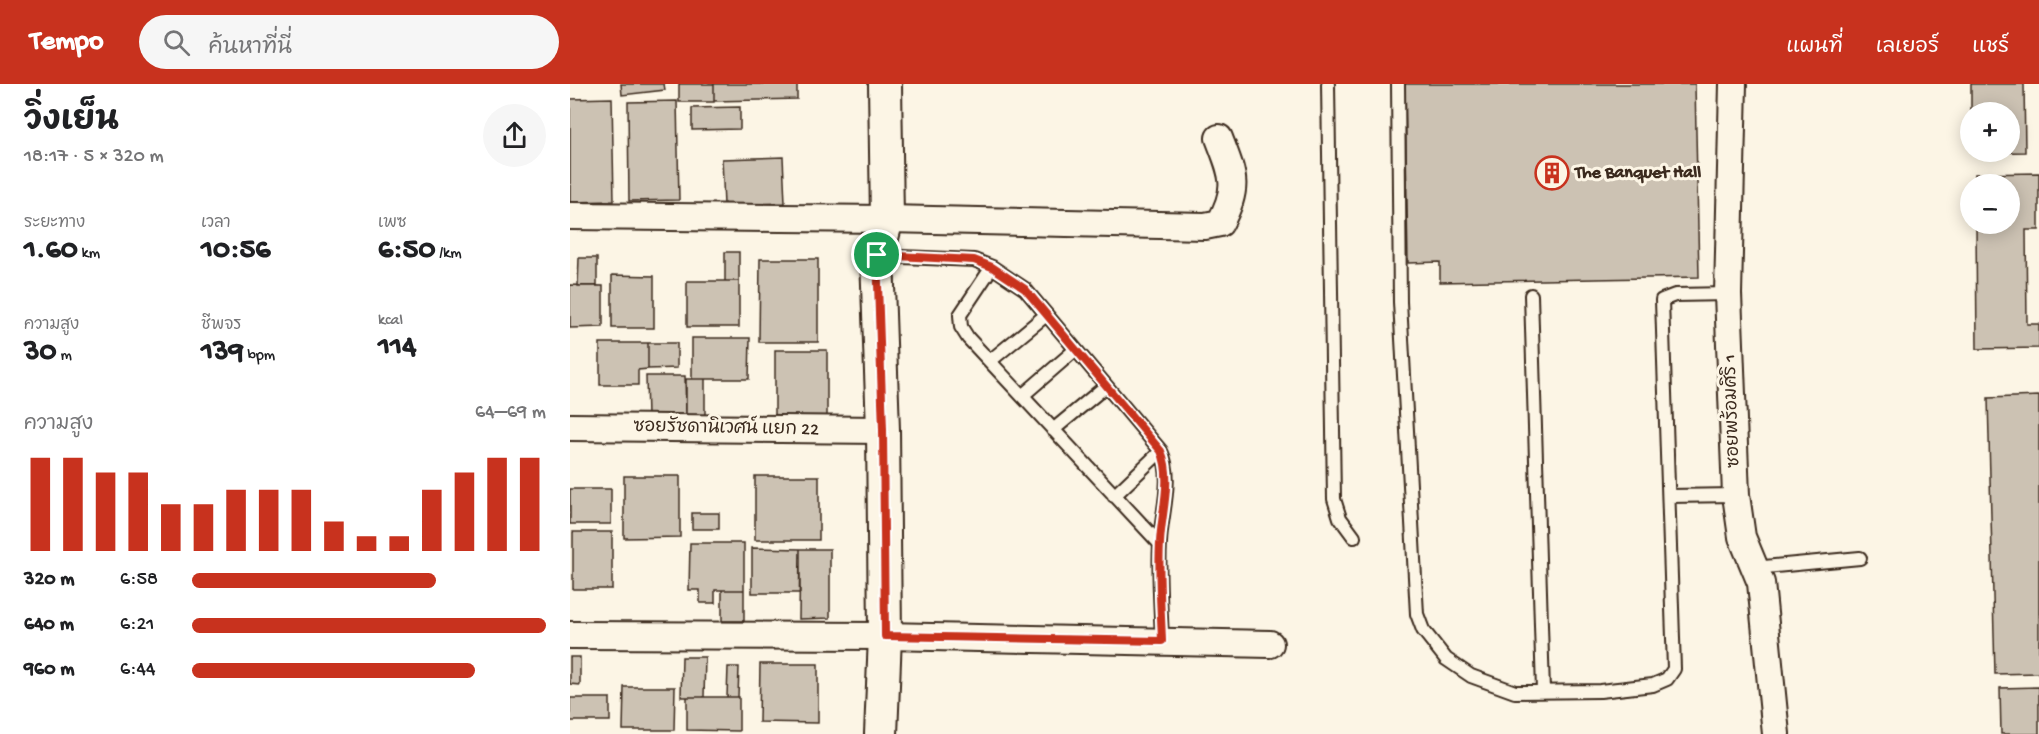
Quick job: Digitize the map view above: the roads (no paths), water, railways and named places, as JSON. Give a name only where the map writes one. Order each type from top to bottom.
[{"type":"street","points":[[881,734],[885,636],[883,430],[877,255],[887,219],[885,84]]},
{"type":"street","name":"ซอยพร้อมศิริ 1","points":[[1733,84],[1728,294],[1736,495],[1742,537],[1761,583],[1776,734]]},
{"type":"street","points":[[570,216],[887,219],[1205,226],[1220,223],[1227,210],[1234,179],[1219,138]]},
{"type":"street","name":"ซอยรัชดานิเวศน์ แยก 22","points":[[570,427],[883,430]]},
{"type":"street","points":[[570,635],[885,636],[1270,644]]},
{"type":"lane","points":[[1328,84],[1334,499],[1340,518],[1354,537]]},
{"type":"lane","points":[[1398,84],[1400,302],[1417,614],[1423,630],[1446,659],[1471,676],[1515,692],[1600,691],[1653,685],[1667,679],[1674,669],[1662,300],[1675,295],[1728,294]]},
{"type":"lane","points":[[877,255],[974,260],[992,267],[1025,289],[1161,451],[1166,462],[1160,544],[1162,641]]},
{"type":"lane","points":[[992,267],[960,315],[961,327],[1053,430],[1160,544]]},
{"type":"lane","points":[[1531,295],[1544,692]]},
{"type":"lane","points":[[990,361],[1046,315]]},
{"type":"lane","points":[[1022,396],[1075,350]]},
{"type":"lane","points":[[1053,430],[1106,386]]},
{"type":"lane","points":[[1114,496],[1161,451]]},
{"type":"lane","points":[[1669,496],[1736,495]]},
{"type":"lane","points":[[1754,568],[1860,558]]},
{"type":"place","name":"The Banquet Hall","points":[[1552,173]]}]
